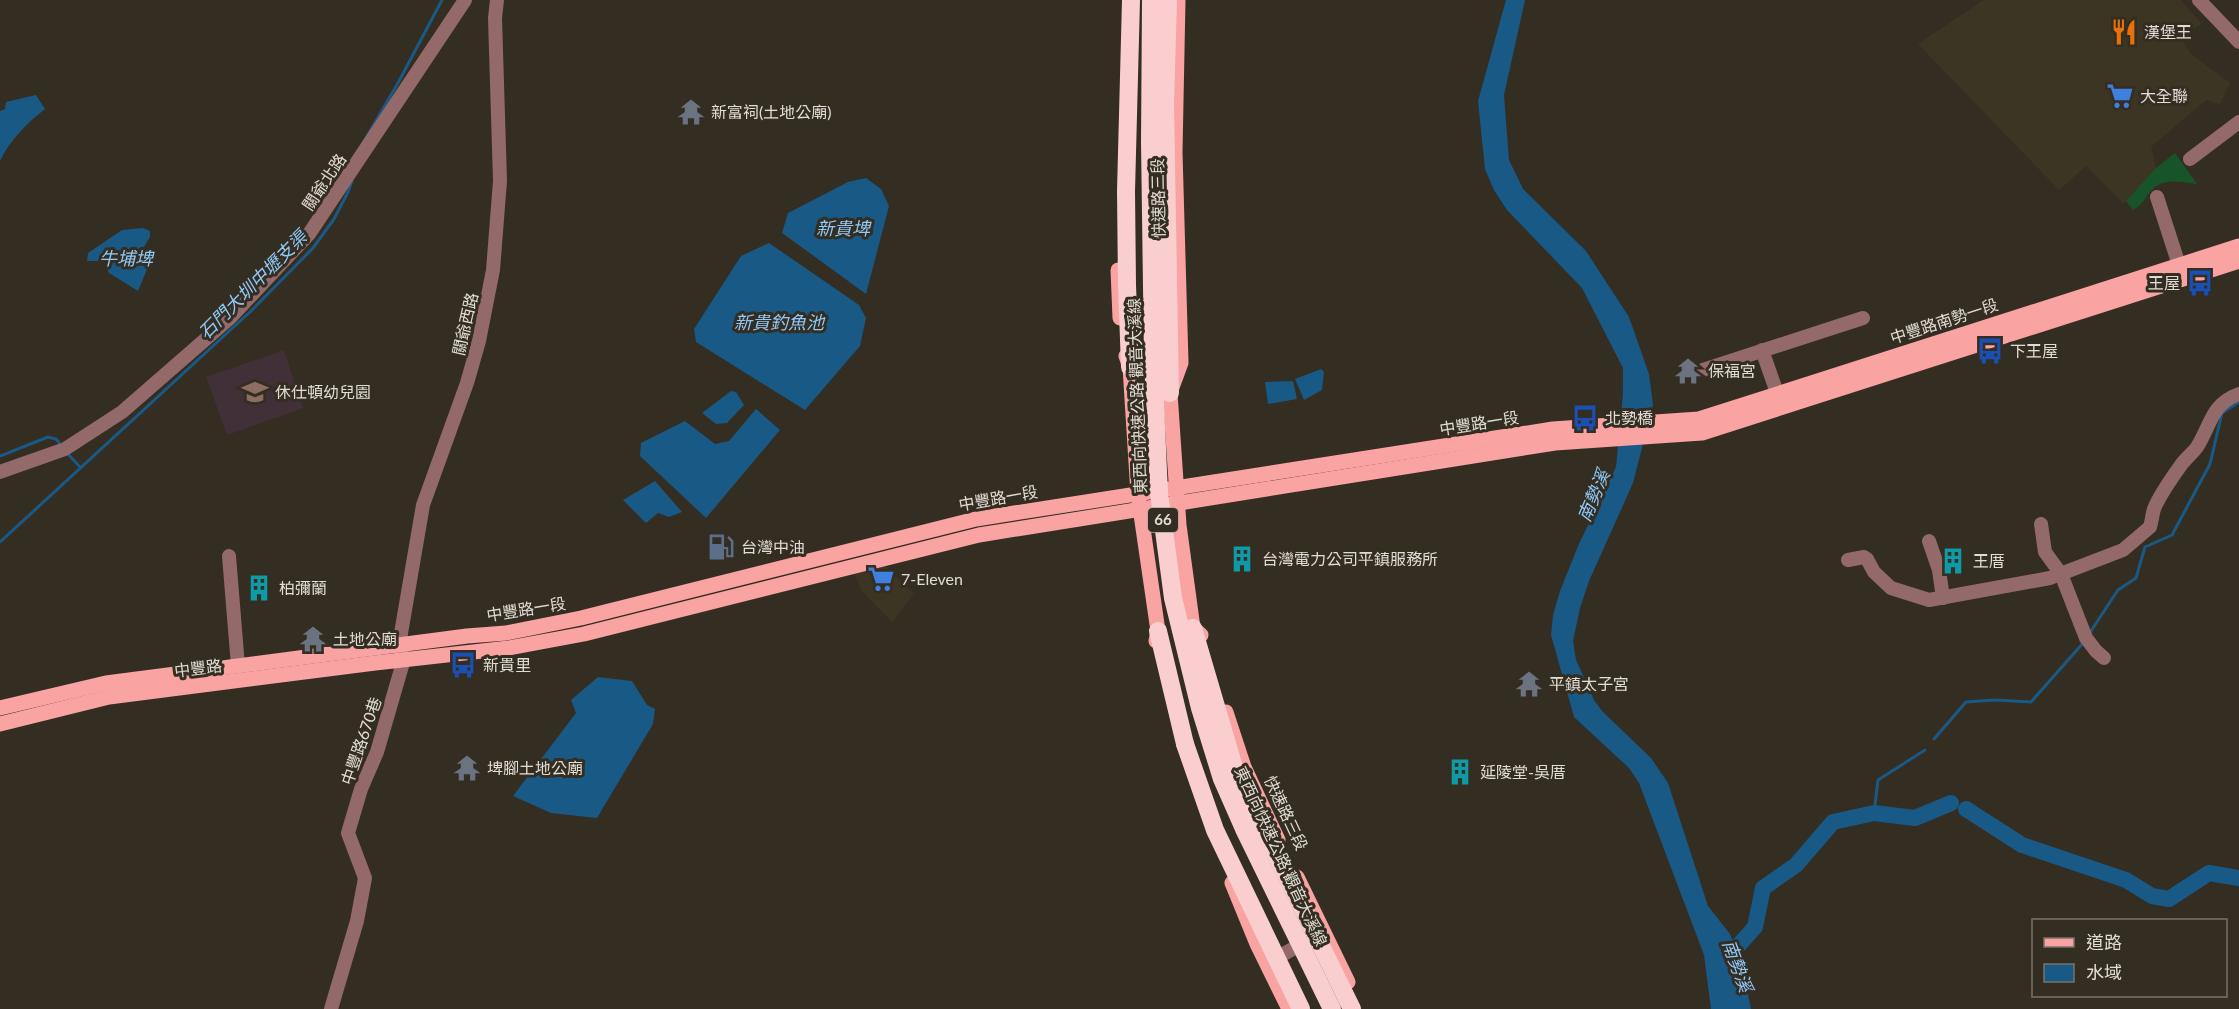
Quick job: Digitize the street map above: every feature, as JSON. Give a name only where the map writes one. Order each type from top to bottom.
[{"type":"highway","points":[[1130,367],[1126,191],[1131,0]]},
{"type":"highway","name":"東西向快速公路 觀音大溪線","points":[[1143,0],[1139,247],[1142,406],[1153,540],[1162,592],[1196,728],[1230,826],[1319,1009]]},
{"type":"highway","name":"東西向快速公路 觀音大溪線","points":[[1150,0],[1153,360],[1159,493],[1173,598],[1200,708],[1222,779],[1244,830],[1332,1009]]},
{"type":"highway","points":[[1168,0],[1165,104],[1170,393]]},
{"type":"highway","points":[[1193,628],[1235,771],[1352,1009]]},
{"type":"highway","points":[[1158,632],[1185,744],[1215,830],[1301,1009]]},
{"type":"main road","name":"快速路三段","points":[[1123,0],[1126,151],[1118,294],[1122,345],[1130,367],[1138,494],[1158,632],[1154,649],[1175,734],[1200,810],[1274,959],[1289,1009]]},
{"type":"main road","name":"快速路三段","points":[[1178,0],[1175,152],[1181,363],[1170,393],[1176,488],[1193,628],[1201,634],[1244,767],[1361,1009]]},
{"type":"main road","name":"中豐路南勢一段","points":[[1611,433],[1658,429],[1702,433],[1780,400],[2239,246]]},
{"type":"main road","name":"中豐路南勢一段","points":[[1780,400],[2239,261]]},
{"type":"main road","name":"中豐路一段","points":[[402,652],[580,618],[976,519],[1553,429],[1611,433]]},
{"type":"main road","name":"中豐路一段","points":[[402,652],[509,648],[584,634],[980,535],[1611,433]]},
{"type":"main road","points":[[803,562],[807,578]]},
{"type":"main road","name":"中豐路","points":[[0,708],[106,682],[238,666],[402,652]]},
{"type":"main road","name":"中豐路","points":[[0,724],[109,697],[402,652]]},
{"type":"street","name":"關爺北路","points":[[0,472],[65,448],[122,412],[230,318],[309,234],[465,0]]},
{"type":"street","name":"關爺西路","points":[[402,652],[423,505],[467,383],[493,270],[500,181],[495,18],[497,0]]},
{"type":"street","name":"快速路三段","points":[[1126,151],[1137,0]]},
{"type":"street","name":"快速路三段","points":[[1159,0],[1156,152],[1164,357],[1170,393]]},
{"type":"street","points":[[2199,0],[2239,42]]},
{"type":"street","points":[[2190,159],[2239,122]]},
{"type":"street","points":[[1126,151],[1175,152]]},
{"type":"street","points":[[2157,197],[2179,265]]},
{"type":"street","points":[[1703,370],[1863,318]]},
{"type":"street","points":[[1762,350],[1780,400]]},
{"type":"street","points":[[1848,560],[1863,557],[1867,559],[1874,572],[1892,588],[1929,600],[2050,578],[2123,550],[2150,527],[2157,502],[2182,463],[2202,440],[2215,410],[2220,404],[2239,394]]},
{"type":"street","points":[[2041,524],[2045,552],[2061,574],[2088,642],[2104,658]]},
{"type":"street","points":[[1929,541],[1939,570],[1943,598]]},
{"type":"street","points":[[230,556],[238,666]]},
{"type":"street","name":"快速路三段","points":[[1193,628],[1191,646],[1225,765],[1343,1009]]},
{"type":"street","name":"中豐路670巷","points":[[331,1009],[357,921],[365,878],[348,833],[361,789],[377,752],[402,652]]},
{"type":"street","points":[[1274,959],[1309,941],[1324,930]]},
{"type":"street","name":"快速路三段","points":[[1274,959],[1309,1009]]},
{"type":"shaded area","points":[[1984,0],[2181,0],[2202,24],[2179,35],[2191,54],[2230,83],[2220,104],[2206,100],[2151,147],[2156,168],[2124,204],[2086,166],[2059,190],[1918,44]]},
{"type":"shaded area","name":"休仕頓幼兒園","points":[[284,350],[303,408],[227,435],[206,377]]},
{"type":"shaded area","points":[[882,563],[914,594],[892,622],[862,591],[853,571]]},
{"type":"green space","points":[[2175,153],[2197,184],[2166,182],[2160,184],[2133,210],[2126,201],[2156,168]]},
{"type":"water","name":"南勢溪","points":[[1506,0],[1525,0],[1504,95],[1509,160],[1523,189],[1586,251],[1629,317],[1649,374],[1653,405],[1633,483],[1589,581],[1580,608],[1573,641],[1576,660],[1594,700],[1602,711],[1651,758],[1668,783],[1708,906],[1730,934],[1740,957],[1751,1009],[1711,1009],[1704,955],[1639,783],[1629,768],[1574,717],[1551,635],[1553,615],[1560,591],[1578,546],[1616,467],[1623,368],[1582,288],[1507,210],[1494,190],[1485,169],[1478,101]]},
{"type":"water","points":[[36,95],[45,109],[20,132],[0,161],[0,111],[5,109],[6,102]]},
{"type":"water","name":"新貴埤","points":[[866,178],[881,189],[889,206],[866,294],[782,233],[788,213],[848,182]]},
{"type":"water","name":"牛埔埤","points":[[143,228],[150,231],[150,237],[144,247],[150,262],[138,291],[109,273],[104,261],[87,261],[88,253],[122,230]]},
{"type":"water","name":"新貴釣魚池","points":[[769,243],[859,305],[866,318],[860,346],[805,410],[696,342],[694,329],[741,256]]},
{"type":"water","points":[[1321,369],[1324,372],[1322,390],[1304,400],[1295,379]]},
{"type":"water","points":[[1293,381],[1297,399],[1268,404],[1265,382]]},
{"type":"water","points":[[731,391],[736,392],[744,405],[727,423],[716,424],[702,413]]},
{"type":"water","points":[[756,409],[780,430],[706,518],[640,456],[641,443],[685,421],[715,444],[729,441]]},
{"type":"water","points":[[655,481],[682,512],[669,517],[658,513],[646,523],[623,500]]},
{"type":"water","points":[[598,677],[632,681],[647,705],[655,709],[653,724],[597,818],[551,813],[513,796],[576,713],[571,700]]},
{"type":"waterway","name":"石門大圳中壢支渠","points":[[363,143],[442,0]]},
{"type":"waterway","name":"石門大圳中壢支渠","points":[[0,542],[251,311],[313,248],[334,219],[352,181]]},
{"type":"waterway","points":[[2089,634],[2118,590],[2136,578],[2145,547],[2172,535],[2210,464],[2222,413],[2239,402]]},
{"type":"waterway","name":"石門大圳中壢支渠","points":[[0,456],[48,437],[56,439],[61,445]]},
{"type":"waterway","name":"石門大圳中壢支渠","points":[[67,453],[80,467]]},
{"type":"waterway","points":[[1934,739],[1966,702],[1995,700],[2031,702],[2084,642]]},
{"type":"waterway","points":[[1874,813],[1878,780],[1925,750]]},
{"type":"waterway","name":"南勢溪","points":[[1720,961],[1730,955],[1755,927],[1763,888],[1796,865],[1833,822],[1874,813],[1915,818],[1951,803]]},
{"type":"waterway","points":[[1966,809],[2022,845],[2126,880],[2152,896],[2169,899],[2209,873],[2239,878]]},
{"type":"place","name":"漢堡王","points":[[2124,32]]},
{"type":"place","name":"大全聯","points":[[2120,96]]},
{"type":"place","name":"新富祠(土地公廟)","points":[[691,112]]},
{"type":"place","name":"王屋","points":[[2200,283]]},
{"type":"place","name":"下王屋","points":[[1990,351]]},
{"type":"place","name":"保福宮","points":[[1688,371]]},
{"type":"place","name":"休仕頓幼兒園","points":[[255,392]]},
{"type":"place","name":"北勢橋","points":[[1585,418]]},
{"type":"place","name":"台灣中油","points":[[721,547]]},
{"type":"place","name":"台灣電力公司平鎮服務所","points":[[1242,559]]},
{"type":"place","name":"王厝","points":[[1953,561]]},
{"type":"place","name":"7-Eleven","points":[[881,579]]},
{"type":"place","name":"柏彌蘭","points":[[259,588]]},
{"type":"place","name":"土地公廟","points":[[313,639]]},
{"type":"place","name":"新貴里","points":[[463,665]]},
{"type":"place","name":"平鎮太子宮","points":[[1529,684]]},
{"type":"place","name":"埤腳土地公廟","points":[[467,768]]},
{"type":"place","name":"延陵堂-吳厝","points":[[1460,772]]}]
